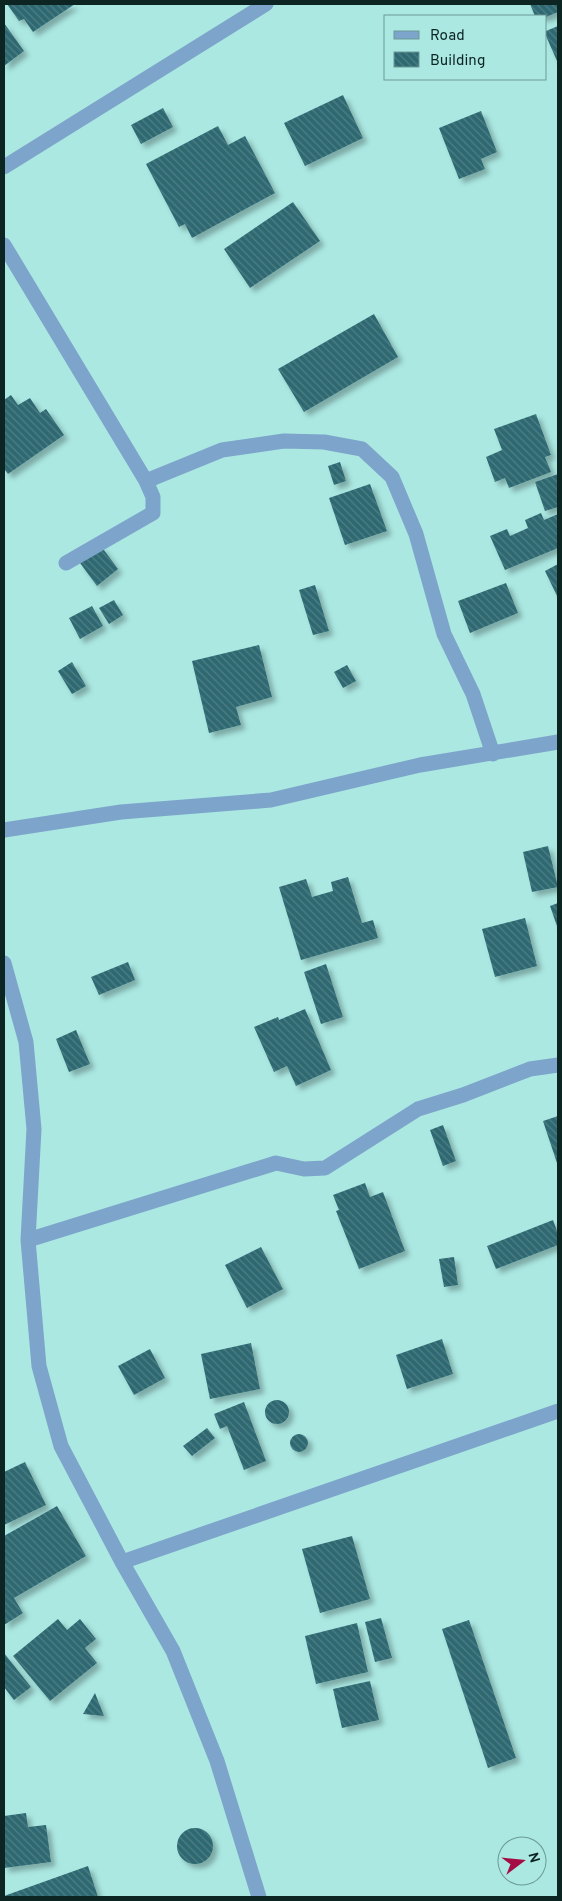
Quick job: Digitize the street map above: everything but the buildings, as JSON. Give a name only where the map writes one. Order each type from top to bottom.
[{"type":"street","points":[[4,167],[266,4]]},
{"type":"street","points":[[4,245],[146,481],[153,497],[153,513],[66,563]]},
{"type":"street","points":[[146,481],[222,450],[284,441],[324,442],[362,448],[392,477],[416,534],[444,634],[473,694],[493,754]]},
{"type":"street","points":[[4,830],[121,812],[271,800],[420,765],[558,742]]},
{"type":"street","points":[[4,963],[26,1042],[34,1129],[28,1240],[39,1366],[61,1446],[177,1661],[217,1762],[259,1897]]},
{"type":"street","points":[[28,1240],[276,1163],[304,1169],[325,1168],[418,1110],[530,1069],[558,1064]]},
{"type":"street","points":[[122,1562],[558,1411]]}]
